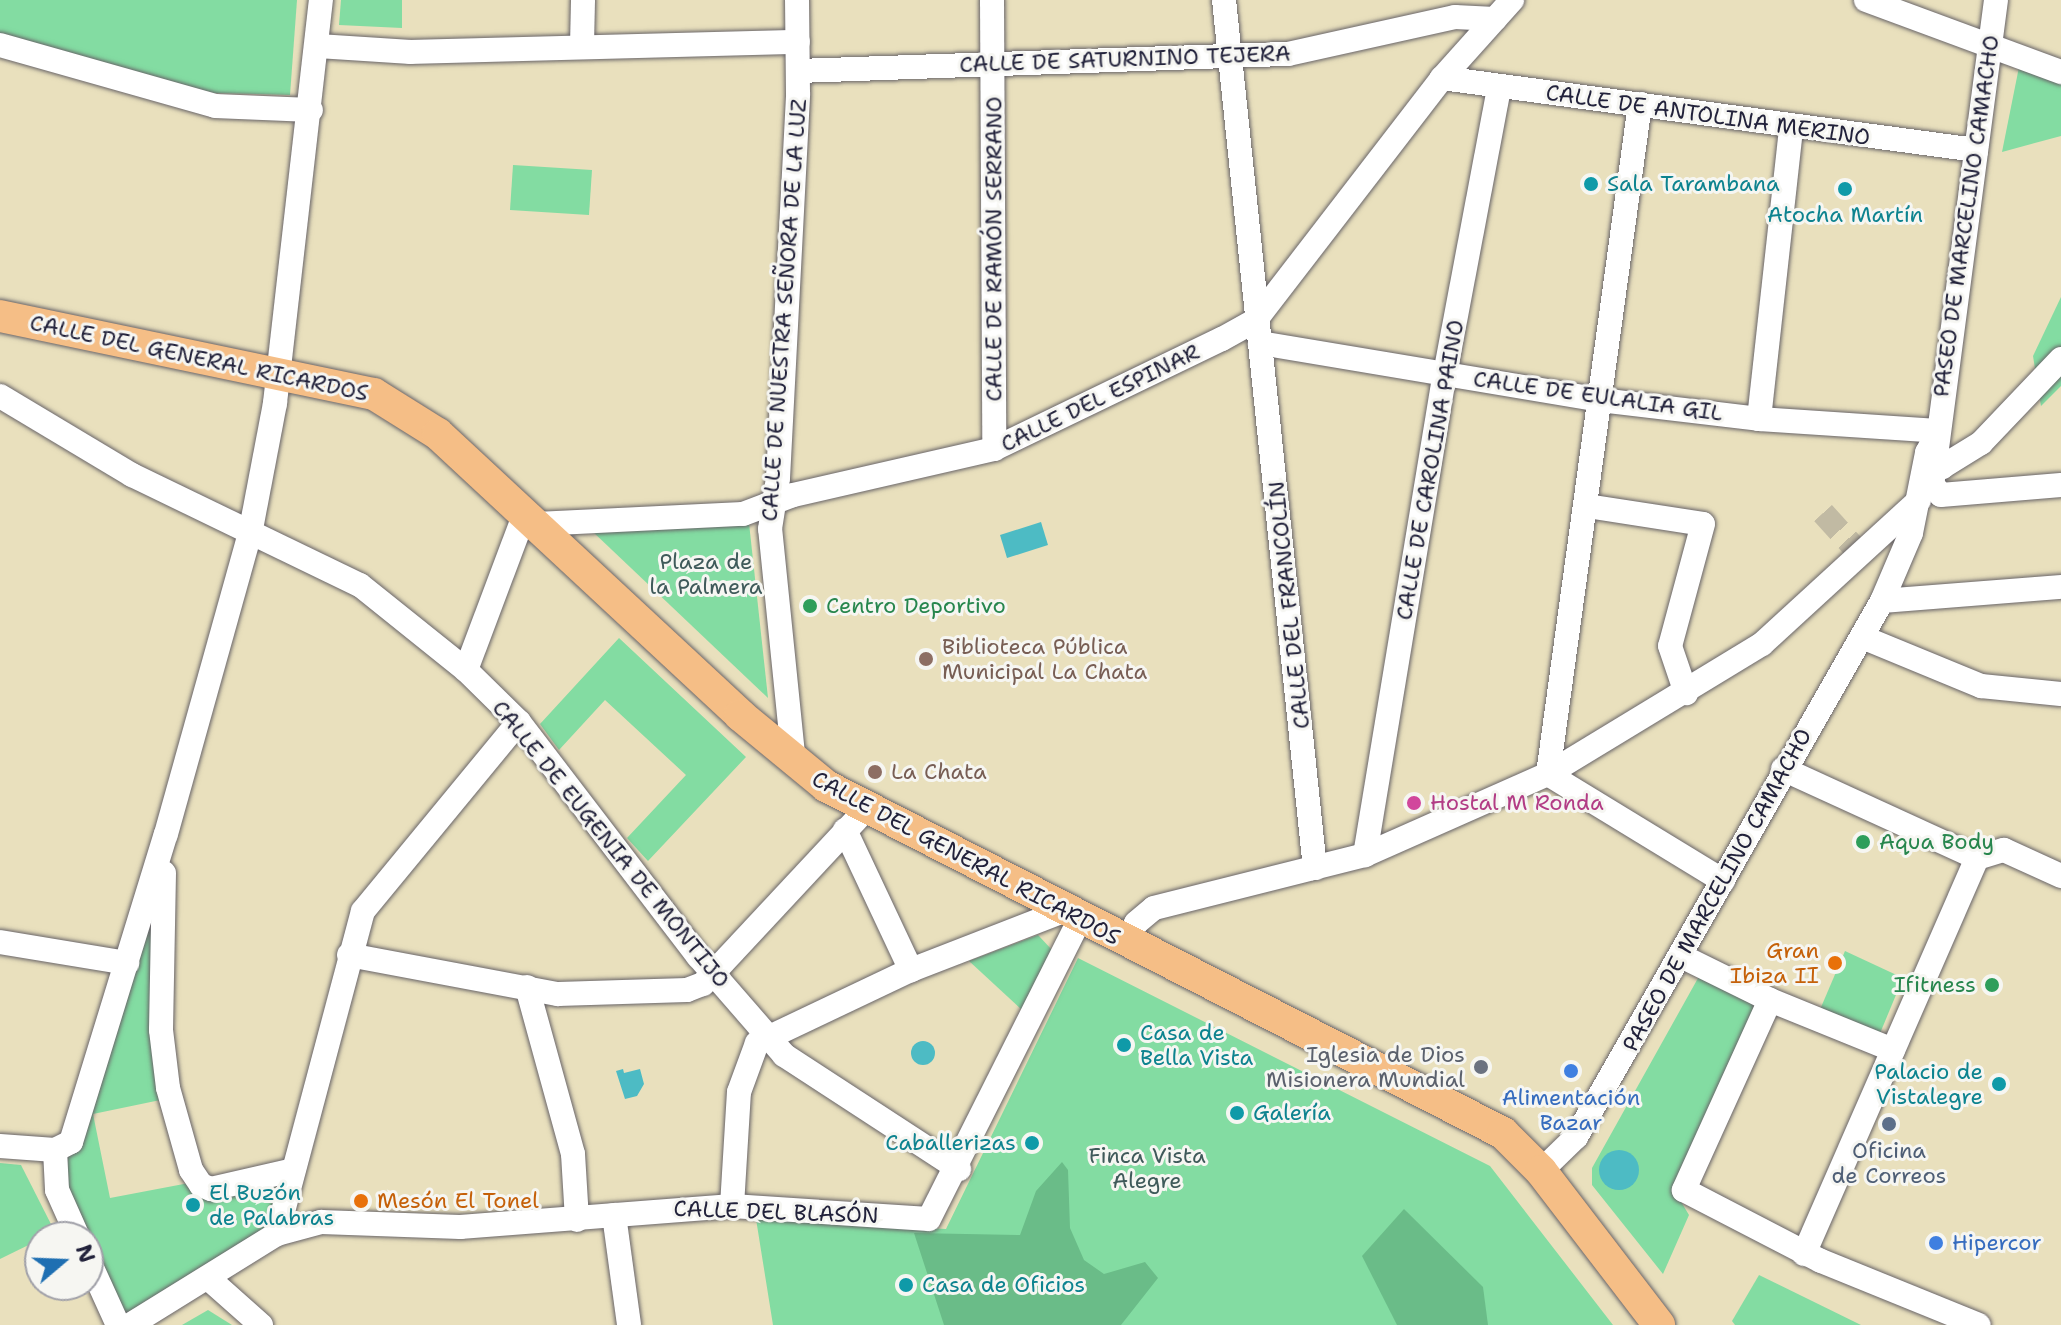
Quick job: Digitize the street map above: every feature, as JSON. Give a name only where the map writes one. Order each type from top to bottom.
[{"type":"main road","name":"CALLE DEL GENERAL RICARDOS","points":[[5,324],[276,371],[374,394],[438,434],[855,819],[1071,915],[1487,1124],[1520,1147],[1659,1325]]},
{"type":"street","points":[[0,1146],[55,1150],[71,1142],[76,1133],[166,834],[251,529],[275,403],[276,371],[311,110],[321,0]]},
{"type":"street","points":[[582,45],[583,0]]},
{"type":"street","name":"CALLE DE NUESTRA SEÑORA DE LA LUZ","points":[[794,764],[771,505],[778,478],[798,71],[797,0]]},
{"type":"street","name":"CALLE DE RAMÓN SERRANO","points":[[992,0],[994,449]]},
{"type":"street","name":"CALLE DEL FRANCOLÍN","points":[[1224,0],[1315,868]]},
{"type":"street","name":"CALLE DEL ESPINAR","points":[[530,518],[743,514],[793,495],[994,449],[1257,332],[1442,78],[1512,0]]},
{"type":"street","points":[[1866,0],[2061,72]]},
{"type":"street","name":"PASEO DE MARCELINO CAMACHO","points":[[1541,1171],[1576,1137],[1681,956],[1783,769],[1882,601],[1930,497],[1938,466],[1938,431],[1996,0]]},
{"type":"street","name":"CALLE DE SATURNINO TEJERA","points":[[798,71],[1288,54],[1455,17],[1495,19]]},
{"type":"street","points":[[318,46],[411,52],[582,45],[798,42]]},
{"type":"street","points":[[0,45],[215,106],[311,110]]},
{"type":"street","name":"CALLE DE ANTOLINA MERINO","points":[[1442,78],[1791,128],[1976,150]]},
{"type":"street","name":"CALLE DE CAROLINA PAINO","points":[[1365,855],[1445,374],[1499,87]]},
{"type":"street","points":[[1548,774],[1640,104]]},
{"type":"street","points":[[1759,419],[1791,128]]},
{"type":"street","name":"CALLE DE EULALIA GIL","points":[[1257,332],[1445,374],[1600,400],[1759,419],[1938,431]]},
{"type":"street","points":[[1938,466],[1981,443],[2061,359]]},
{"type":"street","name":"CALLE DE EUGENIA DE MONTIJO","points":[[0,396],[132,475],[251,529],[360,585],[466,670],[519,722],[712,973],[770,1034],[784,1055],[959,1169]]},
{"type":"street","name":"PASEO DE MARCELINO CAMACHO","points":[[1930,497],[1927,453],[1938,431]]},
{"type":"street","points":[[1126,943],[1136,923],[1154,908],[1365,855],[1548,774],[1686,693],[1762,644],[1930,497],[2061,485]]},
{"type":"street","points":[[1587,506],[1703,524],[1670,646],[1686,693]]},
{"type":"street","points":[[466,670],[530,518]]},
{"type":"street","points":[[1882,601],[2061,587]]},
{"type":"street","points":[[1862,637],[1981,686],[2061,694]]},
{"type":"street","points":[[277,1234],[363,911],[519,722]]},
{"type":"street","points":[[1783,769],[1977,858],[2004,850],[2061,876]]},
{"type":"street","points":[[1548,774],[1723,881]]},
{"type":"street","points":[[349,955],[558,994],[687,990],[703,984],[855,819],[911,970]]},
{"type":"street","points":[[166,834],[161,1030],[168,1088],[191,1170],[201,1185],[211,1189],[293,1170]]},
{"type":"street","points":[[1804,1254],[1977,858]]},
{"type":"street","points":[[732,1206],[739,1092],[757,1043],[770,1034],[911,970],[1071,915]]},
{"type":"street","name":"CALLE DEL BLASÓN","points":[[130,1325],[168,1315],[208,1278],[277,1234],[321,1222],[460,1227],[732,1206],[929,1219],[959,1169],[1071,915]]},
{"type":"street","points":[[0,942],[127,963]]},
{"type":"street","points":[[1681,956],[1770,1000],[1893,1050]]},
{"type":"street","points":[[527,987],[573,1154],[577,1220]]},
{"type":"street","points":[[1770,1000],[1684,1190],[1804,1254],[1979,1325]]},
{"type":"street","points":[[55,1150],[57,1190],[71,1221]]},
{"type":"street","points":[[614,1215],[629,1325]]},
{"type":"street","points":[[208,1278],[261,1325]]},
{"type":"street","points":[[104,1294],[118,1325]]},
{"type":"green space","points":[[0,0],[297,0],[290,95],[213,93],[0,35]]},
{"type":"green space","points":[[341,0],[402,0],[402,28],[339,25]]},
{"type":"green space","points":[[2021,57],[2061,72],[2061,136],[2002,152]]},
{"type":"green space","points":[[513,165],[592,170],[589,215],[510,210]]},
{"type":"green space","points":[[2061,297],[2061,386],[2041,406],[2033,356]]},
{"type":"green space","name":"Plaza de la Palmera","points":[[749,523],[768,698],[592,531]]},
{"type":"green space","points":[[619,638],[746,757],[648,861],[627,838],[686,775],[605,700],[559,750],[540,724]]},
{"type":"green space","points":[[156,893],[170,1098],[93,1114],[110,1198],[189,1183],[282,1179],[270,1232],[130,1325],[104,1284],[104,1221],[82,1221],[56,1156]]},
{"type":"green space","points":[[1038,935],[1053,951],[1023,1011],[969,961]]},
{"type":"green space","points":[[1845,951],[1903,978],[1876,1043],[1816,1019]]},
{"type":"green space","name":"Finca Vista Alegre","points":[[1078,958],[1490,1166],[1613,1325],[773,1325],[756,1219],[946,1229]]},
{"type":"green space","points":[[1702,971],[1764,1000],[1677,1195],[1689,1215],[1663,1274],[1592,1185],[1592,1168]]},
{"type":"green space","points":[[1062,1162],[1068,1170],[1070,1228],[1084,1260],[1104,1274],[1145,1262],[1158,1278],[1121,1325],[944,1325],[914,1233],[1020,1235],[1036,1191]]},
{"type":"green space","points":[[0,1163],[21,1165],[49,1221],[24,1221],[24,1247],[0,1259]]},
{"type":"green space","points":[[1404,1209],[1483,1287],[1488,1325],[1397,1325],[1362,1256]]},
{"type":"green space","points":[[1759,1275],[1861,1325],[1735,1325],[1732,1321]]},
{"type":"green space","points":[[208,1310],[232,1325],[182,1325]]},
{"type":"water","points":[[1041,522],[1048,545],[1007,558],[1000,535]]},
{"type":"water","points":[[923,1041],[931,1045],[935,1053],[931,1061],[923,1065],[915,1061],[911,1053],[915,1045]]},
{"type":"water","points":[[623,1069],[624,1073],[640,1069],[644,1084],[637,1096],[625,1099],[616,1071]]},
{"type":"water","points":[[1619,1150],[1633,1156],[1639,1170],[1633,1184],[1619,1190],[1605,1184],[1599,1170],[1605,1156]]},
{"type":"tunnel","points":[[1823,513],[1860,554]]},
{"type":"place","name":"Sala Tarambana","points":[[1591,184]]},
{"type":"place","name":"Atocha Martín","points":[[1845,189]]},
{"type":"place","name":"Centro Deportivo","points":[[810,606]]},
{"type":"place","name":"Biblioteca Pública Municipal La Chata","points":[[926,659]]},
{"type":"place","name":"La Chata","points":[[875,772]]},
{"type":"place","name":"Hostal M Ronda","points":[[1414,803]]},
{"type":"place","name":"Aqua Body","points":[[1863,842]]},
{"type":"place","name":"Gran Ibiza II","points":[[1835,963]]},
{"type":"place","name":"Ifitness","points":[[1992,985]]},
{"type":"place","name":"Casa de Bella Vista","points":[[1124,1045]]},
{"type":"place","name":"Iglesia de Dios Misionera Mundial","points":[[1481,1067]]},
{"type":"place","name":"Alimentación Bazar","points":[[1571,1071]]},
{"type":"place","name":"Palacio de Vistalegre","points":[[1999,1084]]},
{"type":"place","name":"Galería","points":[[1237,1113]]},
{"type":"place","name":"Oficina de Correos","points":[[1889,1124]]},
{"type":"place","name":"Caballerizas","points":[[1032,1143]]},
{"type":"place","name":"Mesón El Tonel","points":[[361,1201]]},
{"type":"place","name":"El Buzón de Palabras","points":[[193,1205]]},
{"type":"place","name":"Hipercor","points":[[1936,1243]]},
{"type":"place","name":"Casa de Oficios","points":[[906,1285]]}]
